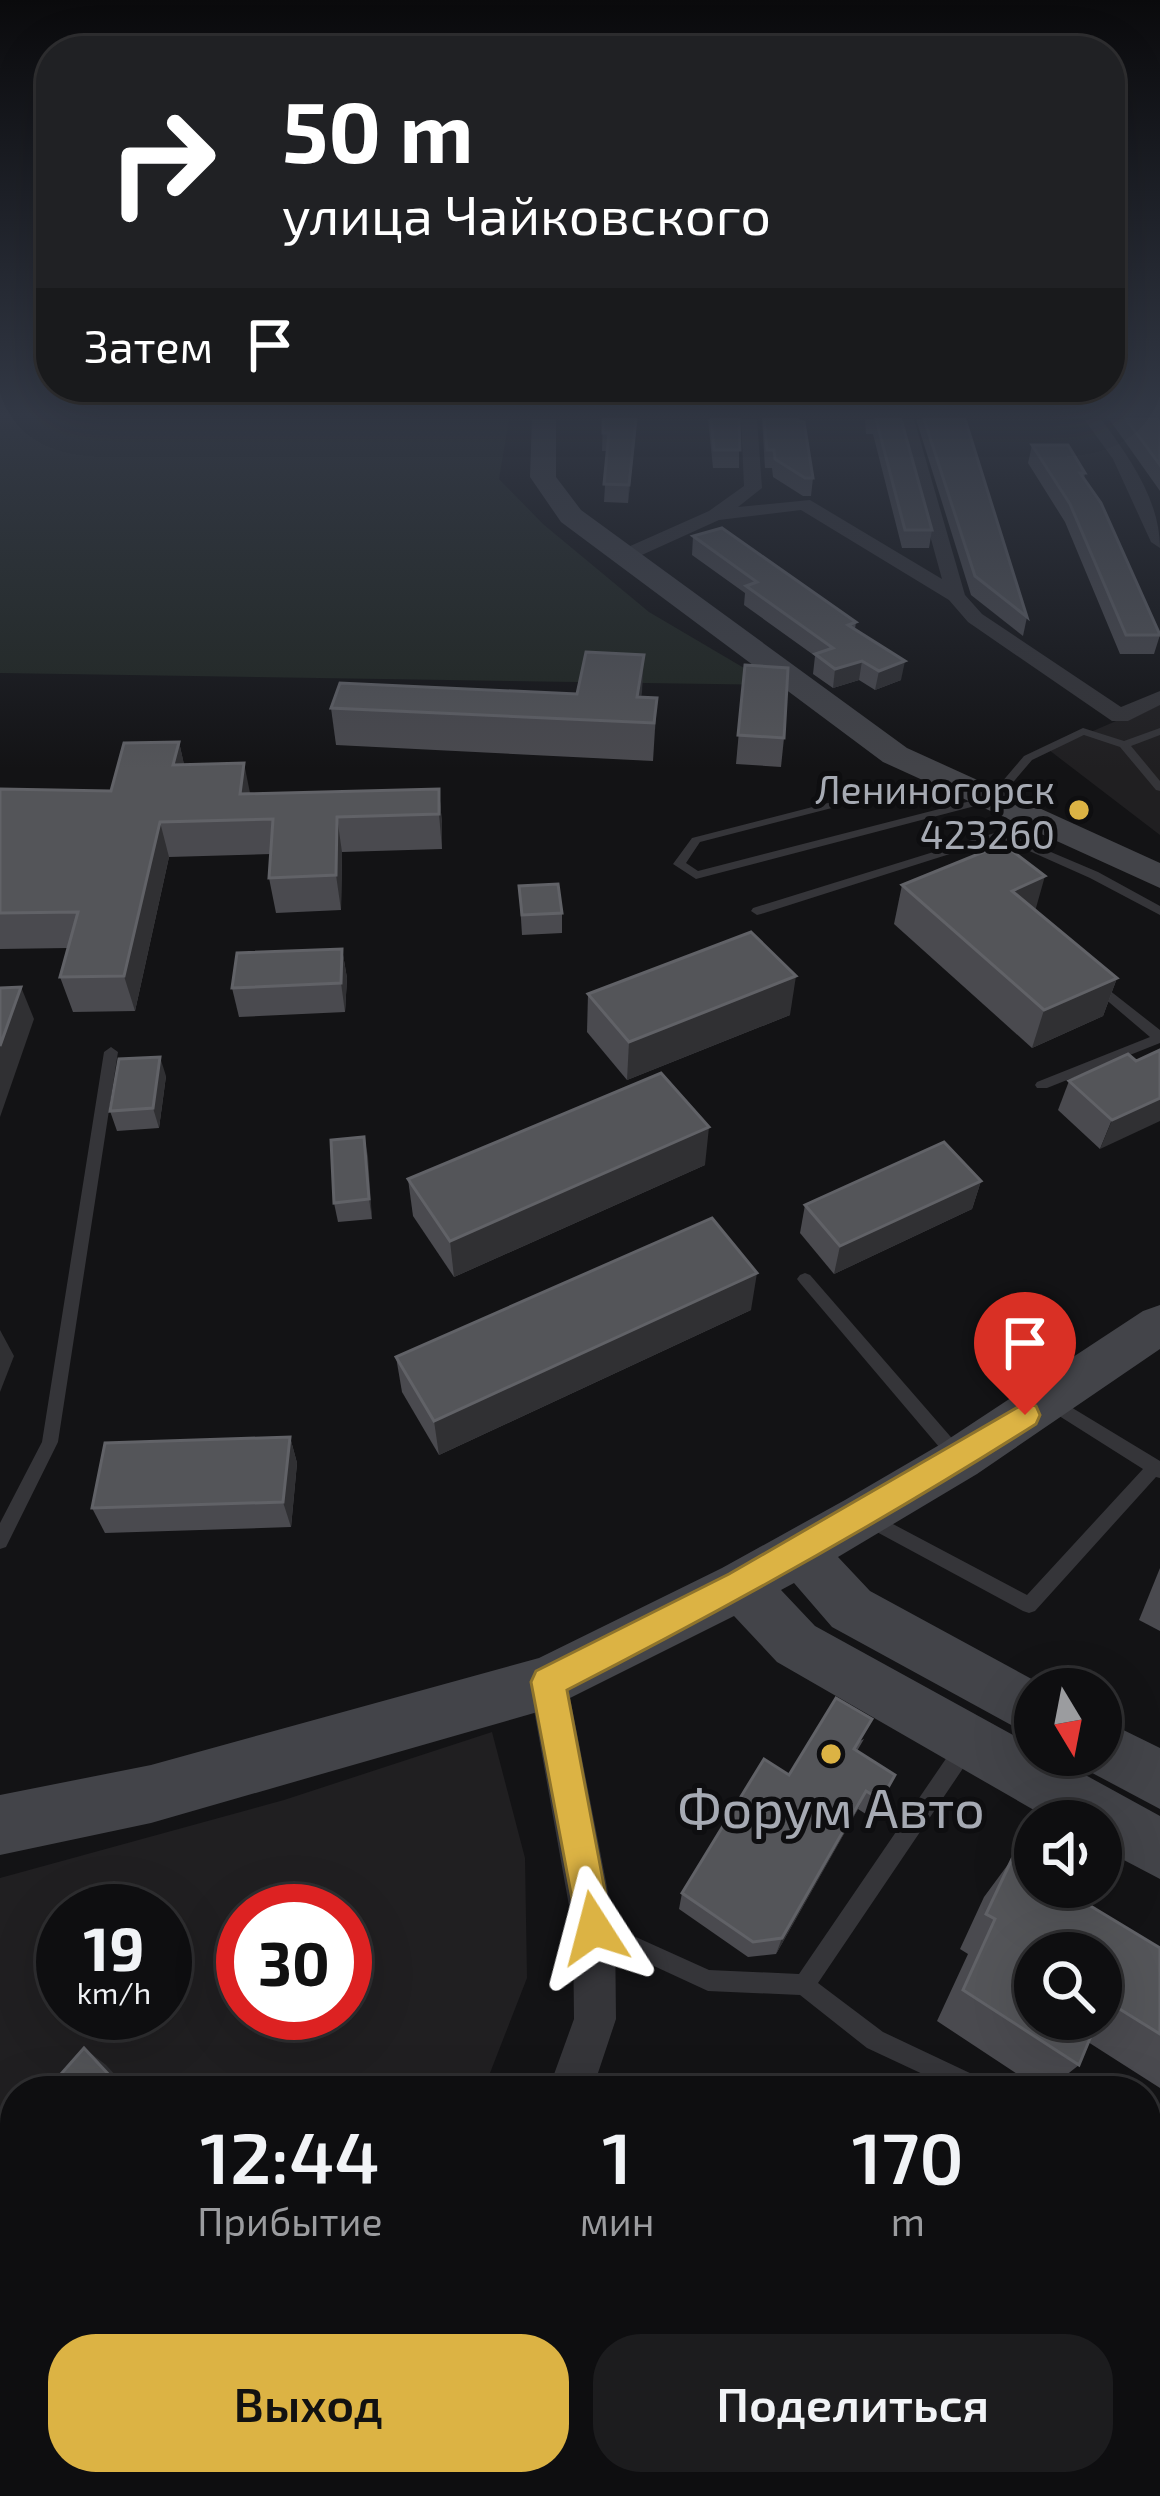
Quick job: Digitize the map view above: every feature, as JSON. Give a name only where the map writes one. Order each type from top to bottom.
[{"type":"main road","points":[[598,535],[895,755],[1160,877]]},
{"type":"main road","points":[[0,1826],[151,1794],[548,1682],[741,1585],[863,1516],[959,1459],[1160,1324]]},
{"type":"main road","points":[[799,1551],[851,1609],[1014,1699]]},
{"type":"main road","points":[[741,1585],[796,1644],[1160,1850]]},
{"type":"main road","points":[[1122,1759],[1160,1780]]},
{"type":"street","points":[[626,555],[669,535]]},
{"type":"street","points":[[856,535],[956,596],[975,618],[1120,716],[1160,698]]},
{"type":"street","points":[[939,535],[956,596]]},
{"type":"street","points":[[548,1682],[594,1928],[595,2019],[576,2076]]},
{"type":"lane","points":[[994,798],[923,785],[894,789],[697,840],[679,864],[696,875],[994,798],[1028,758],[1120,716]]},
{"type":"lane","points":[[1083,731],[1124,745],[1160,788]]},
{"type":"lane","points":[[1124,745],[1160,731]]},
{"type":"lane","points":[[758,911],[1043,821]]},
{"type":"lane","points":[[1004,836],[1094,875],[1160,911]]},
{"type":"lane","points":[[1042,1085],[1159,1036],[1084,974]]},
{"type":"lane","points":[[0,1541],[50,1442],[112,1052]]},
{"type":"lane","points":[[806,1279],[959,1459]]},
{"type":"lane","points":[[863,1516],[1029,1605],[1158,1469],[1048,1400]]},
{"type":"lane","points":[[804,1985],[970,1741]]},
{"type":"lane","points":[[594,1928],[708,1980],[804,1985],[875,2040],[951,2076]]},
{"type":"shaded area","points":[[0,535],[557,535],[649,612],[773,685],[0,673]]},
{"type":"shaded area","points":[[1160,702],[1160,835],[1049,750]]},
{"type":"shaded area","points":[[492,1732],[525,1858],[527,1978],[489,2076],[0,2076],[0,1878],[284,1800]]},
{"type":"building","points":[[733,535],[856,622],[848,625],[905,661],[879,671],[862,661],[835,669],[815,654],[833,648],[746,586],[757,582],[693,536]]},
{"type":"building","points":[[962,535],[1001,535],[1027,617],[975,576]]},
{"type":"building","points":[[1083,535],[1116,535],[1160,635],[1126,635]]},
{"type":"building","points":[[586,652],[644,655],[637,697],[657,698],[654,723],[331,708],[340,683],[577,694]]},
{"type":"building","points":[[745,665],[788,668],[784,738],[738,735]]},
{"type":"building","points":[[179,742],[173,765],[244,763],[240,794],[439,789],[439,814],[337,817],[336,875],[269,878],[273,819],[160,822],[124,976],[60,977],[78,912],[0,913],[0,789],[111,791],[124,743]]},
{"type":"building","points":[[1003,844],[1045,876],[1012,891],[1117,978],[1044,1010],[902,885]]},
{"type":"building","points":[[558,884],[562,913],[522,915],[519,886]]},
{"type":"building","points":[[751,932],[796,976],[629,1042],[588,994]]},
{"type":"building","points":[[342,949],[341,983],[232,988],[237,953]]},
{"type":"building","points":[[21,987],[0,1046],[0,988]]},
{"type":"building","points":[[1160,1050],[1160,1098],[1112,1120],[1069,1081],[1128,1054],[1136,1061]]},
{"type":"building","points":[[160,1057],[153,1108],[110,1111],[119,1059]]},
{"type":"building","points":[[661,1073],[709,1127],[450,1241],[408,1179]]},
{"type":"building","points":[[364,1137],[369,1199],[334,1203],[331,1140]]},
{"type":"building","points":[[944,1142],[981,1181],[840,1246],[805,1205]]},
{"type":"building","points":[[712,1218],[757,1273],[434,1421],[396,1357]]},
{"type":"building","points":[[290,1437],[283,1502],[92,1508],[105,1443]]},
{"type":"building","points":[[836,1698],[872,1719],[854,1749],[895,1775],[881,1800],[866,1791],[782,1938],[753,1942],[682,1893],[764,1759],[789,1775]]},
{"type":"building","points":[[1012,1859],[1014,1908],[1094,1908],[1160,1948],[1160,2034],[1122,2011],[1122,1932],[1014,1932],[1014,2023],[963,1990],[995,1919],[986,1914]]},
{"type":"building","points":[[1040,2040],[1089,2040],[1079,2065]]},
{"type":"building","points":[[84,2048],[110,2076],[59,2076]]},
{"type":"place","name":"Лениногорск 423260","points":[[1079,810]]},
{"type":"place","name":"Форум Авто","points":[[831,1754]]},
{"type":"route","points":[[594,1928],[548,1682],[741,1585],[959,1459],[1025,1415]]}]
